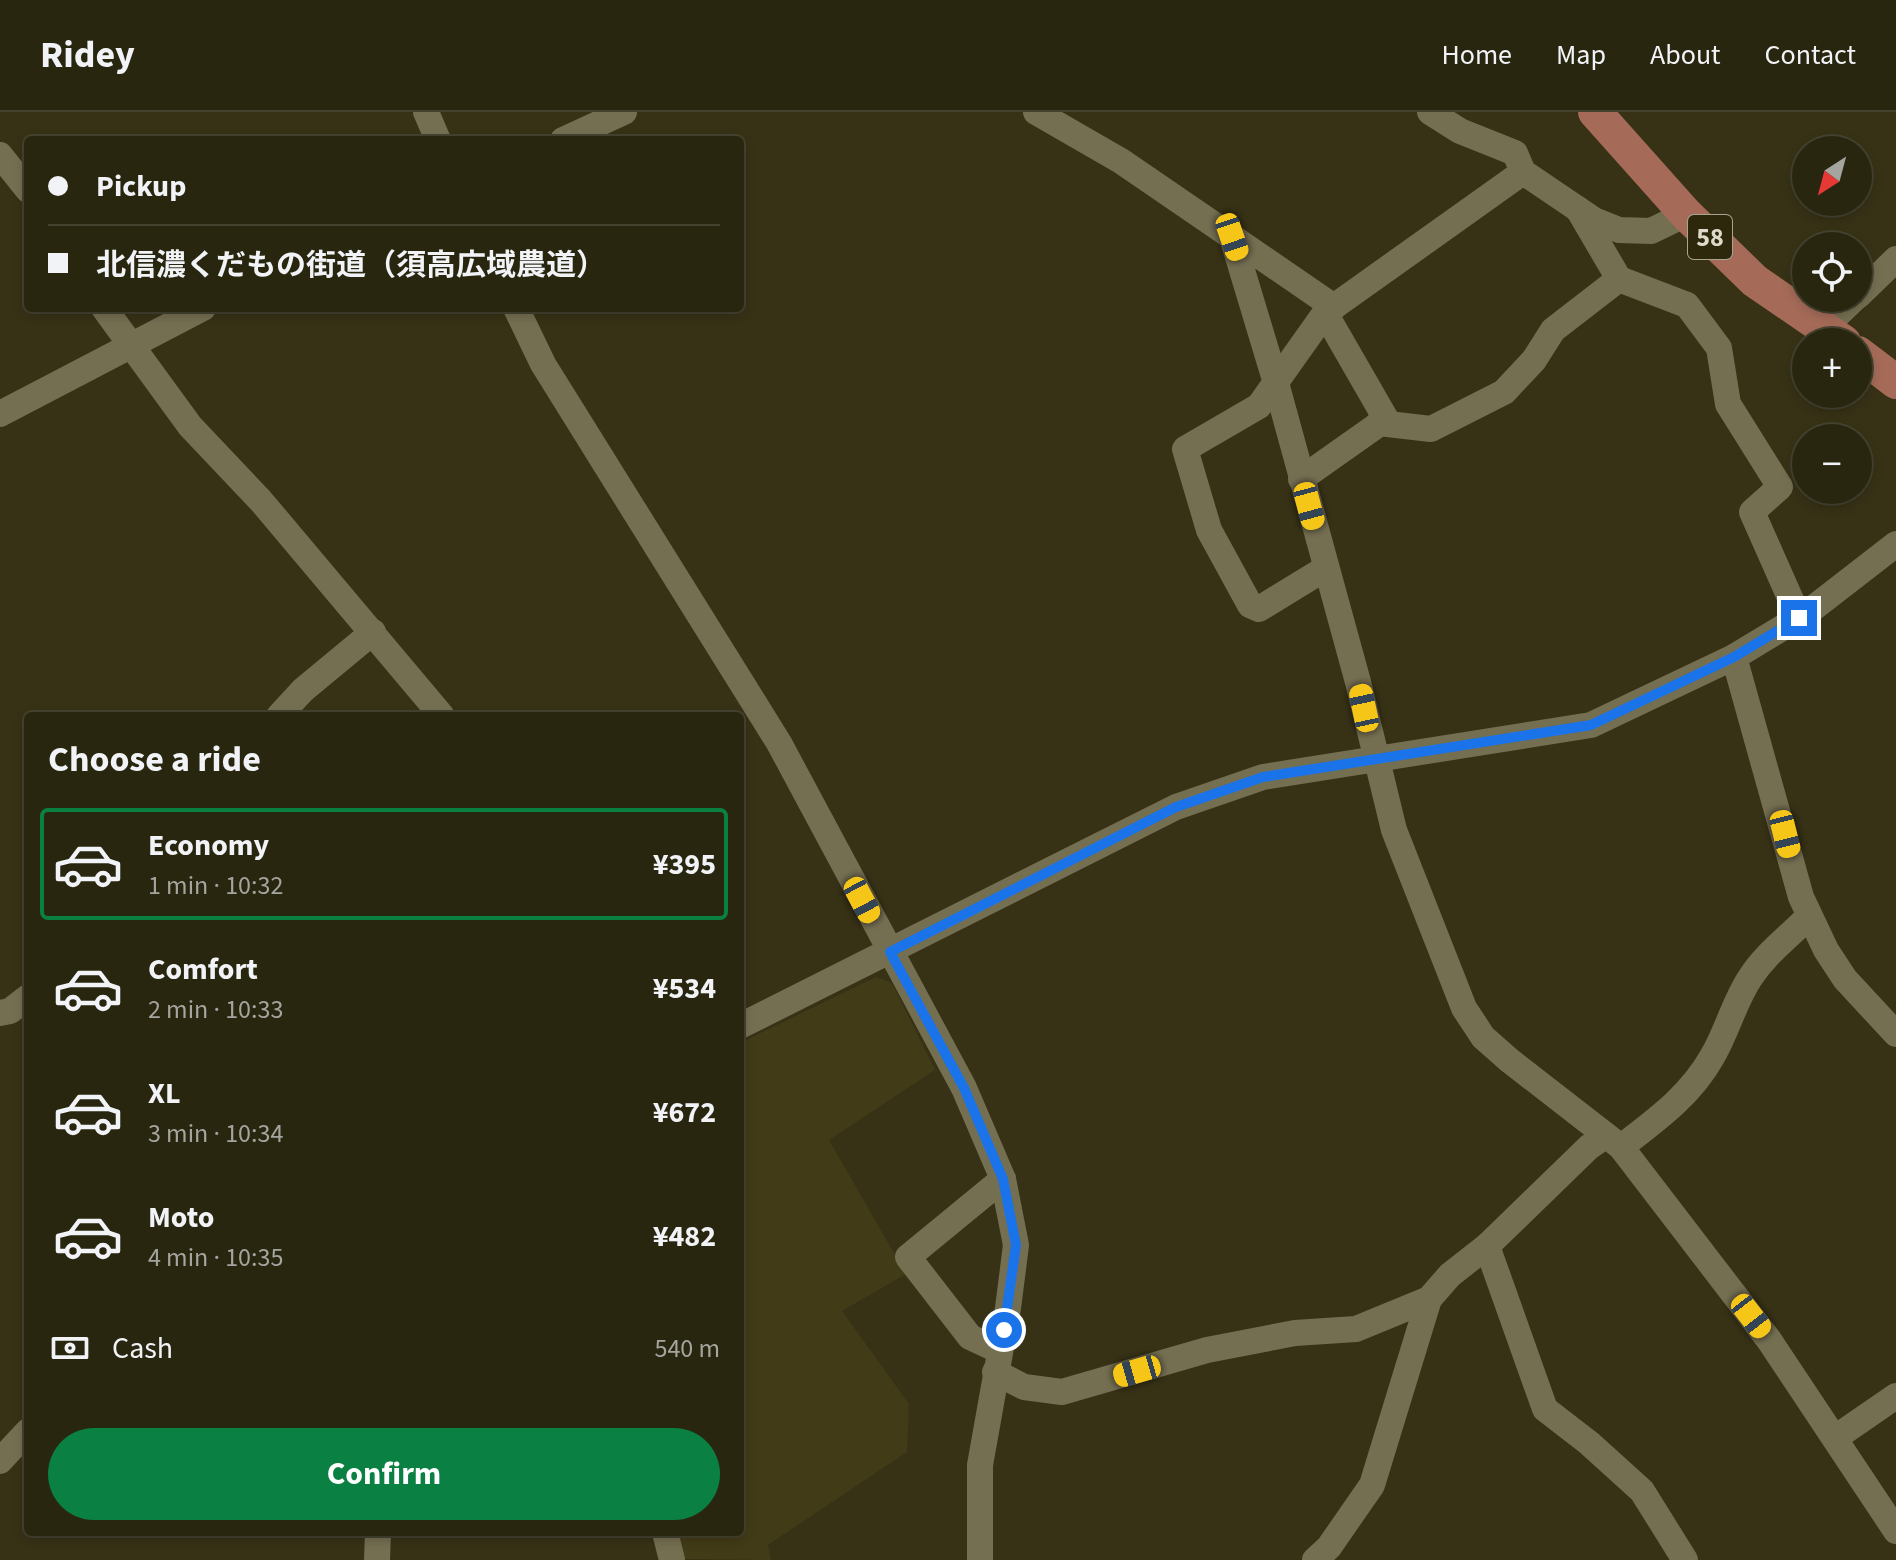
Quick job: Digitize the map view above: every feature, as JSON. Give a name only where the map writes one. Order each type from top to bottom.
[{"type":"main road","name":"58","points":[[1595,112],[1686,214],[1755,281],[1825,328]]},
{"type":"main road","points":[[1872,364],[1896,382]]},
{"type":"street","points":[[426,112],[436,136]]},
{"type":"street","points":[[572,136],[624,112]]},
{"type":"street","points":[[1036,112],[1121,161],[1232,237],[1329,310],[1386,419],[1301,479]]},
{"type":"street","points":[[1430,112],[1460,131],[1515,153],[1523,172],[1594,220],[1619,230],[1651,231],[1686,214]]},
{"type":"street","points":[[0,155],[24,185]]},
{"type":"street","points":[[1326,568],[1259,609],[1250,605],[1209,530],[1185,449],[1259,406],[1329,310],[1523,172]]},
{"type":"street","points":[[1578,209],[1619,279],[1687,305],[1719,348],[1728,404],[1780,487],[1752,512],[1799,618]]},
{"type":"street","points":[[1232,237],[1276,383],[1358,682],[1394,830],[1464,1008],[1483,1037],[1613,1142],[1769,1340],[1896,1531]]},
{"type":"street","points":[[1872,282],[1896,259]]},
{"type":"street","points":[[1379,423],[1431,429],[1504,392],[1534,360],[1553,330],[1619,279]]},
{"type":"street","points":[[107,312],[190,426],[261,501],[439,712]]},
{"type":"street","points":[[0,414],[195,312]]},
{"type":"street","points":[[518,312],[543,364],[779,743],[964,1088],[1003,1179],[1016,1245],[980,1465],[980,1560]]},
{"type":"street","points":[[744,1024],[1176,807],[1263,777],[1591,725],[1734,657],[1799,618],[1896,544]]},
{"type":"street","points":[[283,712],[303,690],[373,632]]},
{"type":"street","points":[[1734,657],[1809,916],[1845,979],[1896,1034]]},
{"type":"street","points":[[1315,1560],[1329,1547],[1372,1485],[1429,1299],[1450,1275],[1487,1246],[1589,1147],[1613,1142],[1684,1096],[1712,1058],[1748,981],[1771,950],[1809,916]]},
{"type":"street","points":[[0,1013],[10,1011],[24,1000]]},
{"type":"street","points":[[1003,1179],[908,1257],[970,1337],[1024,1387],[1062,1392],[1207,1350],[1295,1333],[1356,1329],[1429,1299]]},
{"type":"street","points":[[1487,1246],[1545,1409],[1589,1443],[1642,1491],[1685,1560]]},
{"type":"street","points":[[1835,1438],[1896,1396]]},
{"type":"street","points":[[0,1461],[24,1435]]},
{"type":"street","points":[[377,1560],[378,1536]]},
{"type":"street","points":[[666,1536],[672,1560]]},
{"type":"shaded area","points":[[876,977],[892,983],[935,1070],[829,1140],[906,1274],[842,1311],[909,1404],[907,1452],[768,1545],[771,1560],[681,1559],[677,1536],[744,1536],[744,1041]]},
{"type":"route","points":[[1004,1330],[1016,1245],[1003,1179],[964,1088],[890,952],[1176,807],[1263,777],[1591,725],[1734,657],[1799,618]]}]
